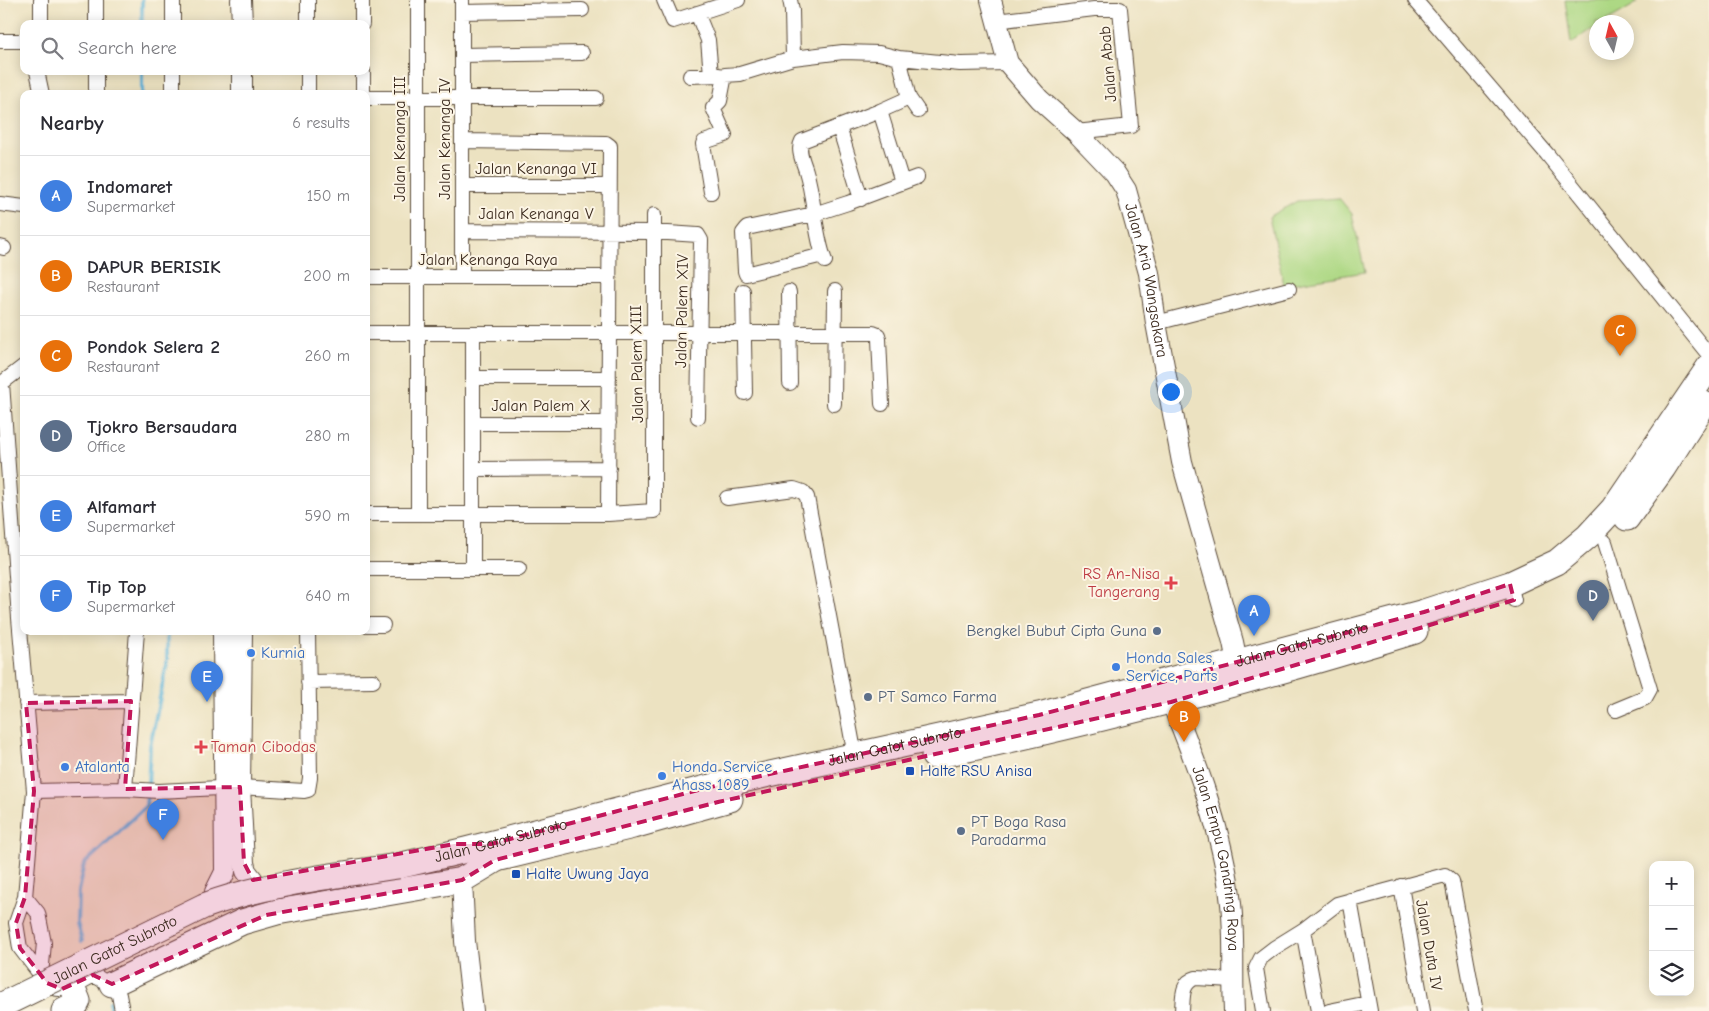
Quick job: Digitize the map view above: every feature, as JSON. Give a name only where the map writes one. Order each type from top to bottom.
[{"type":"highway","name":"Jalan Gatot Subroto","points":[[25,1011],[225,914],[493,852],[633,826],[718,802],[1056,730],[1167,692],[1237,662],[1424,612],[1552,582],[1605,542],[1646,492],[1703,403],[1709,367]]},
{"type":"highway","name":"Jalan Gatot Subroto","points":[[493,852],[706,788],[1030,717],[1167,692],[1370,645],[1512,592],[1556,562],[1588,536],[1613,509],[1703,403]]},
{"type":"highway","points":[[0,998],[215,892],[253,880],[275,874],[444,845],[493,852]]},
{"type":"highway","points":[[64,1011],[76,1005],[93,982],[242,922],[266,915],[462,880],[493,852]]},
{"type":"highway","name":"Jalan Gatot Subroto","points":[[0,1006],[204,906],[232,896],[294,882],[398,873]]},
{"type":"highway","points":[[93,982],[90,963],[94,956],[103,948]]},
{"type":"street","points":[[41,0],[41,20]]},
{"type":"street","points":[[96,0],[96,20]]},
{"type":"street","points":[[173,0],[173,20]]},
{"type":"street","points":[[242,0],[242,20]]},
{"type":"street","points":[[308,0],[308,20]]},
{"type":"street","points":[[362,0],[362,20]]},
{"type":"street","name":"Jalan Kenanga III","points":[[418,0],[418,514]]},
{"type":"street","points":[[664,0],[673,21],[738,0]]},
{"type":"street","points":[[790,0],[793,58]]},
{"type":"street","name":"Jalan Aria Wangsakara","points":[[991,0],[1008,63],[1039,99],[1076,132],[1115,173],[1126,190],[1149,274],[1156,323],[1182,462],[1237,662]]},
{"type":"street","points":[[1415,0],[1541,147],[1709,355]]},
{"type":"street","points":[[462,6],[582,10]]},
{"type":"street","name":"Jalan Kenanga IV","points":[[462,6],[462,277]]},
{"type":"street","name":"Jalan Abab","points":[[996,21],[1094,9],[1120,9],[1131,126],[1076,132]]},
{"type":"street","points":[[697,13],[708,40],[718,75],[720,101],[712,108],[725,135],[702,144],[711,192]]},
{"type":"street","points":[[0,41],[20,41]]},
{"type":"street","points":[[690,76],[740,74],[793,58],[843,52],[879,53],[899,58],[960,64],[1008,63]]},
{"type":"street","points":[[462,55],[582,53]]},
{"type":"street","points":[[899,58],[909,98],[918,111]]},
{"type":"street","points":[[39,75],[41,90]]},
{"type":"street","points":[[96,75],[96,90]]},
{"type":"street","points":[[173,75],[173,90]]},
{"type":"street","points":[[242,75],[242,90]]},
{"type":"street","points":[[308,75],[308,90]]},
{"type":"street","points":[[362,75],[363,90]]},
{"type":"street","points":[[370,98],[596,98]]},
{"type":"street","points":[[909,98],[800,143],[800,151],[812,190],[814,214],[824,258],[746,274],[743,233],[746,228],[814,214],[861,199],[917,177]]},
{"type":"street","points":[[880,111],[902,182]]},
{"type":"street","points":[[839,127],[861,199]]},
{"type":"street","points":[[370,514],[608,514],[610,148],[607,143],[462,141]]},
{"type":"street","name":"Jalan Kenanga VI","points":[[462,186],[610,186]]},
{"type":"street","points":[[0,204],[20,206]]},
{"type":"street","name":"Jalan Palem XIII","points":[[608,514],[654,511],[654,215]]},
{"type":"street","name":"Jalan Kenanga V","points":[[462,231],[609,232]]},
{"type":"street","name":"Jalan Palem XIV","points":[[609,232],[696,234],[700,237],[698,417]]},
{"type":"street","name":"Jalan Kenanga Raya","points":[[370,277],[609,277]]},
{"type":"street","points":[[1156,323],[1290,289]]},
{"type":"street","points":[[743,291],[745,392]]},
{"type":"street","points":[[834,404],[835,291]]},
{"type":"street","points":[[789,292],[790,383]]},
{"type":"street","points":[[370,333],[873,333],[878,335],[882,404]]},
{"type":"street","points":[[473,333],[473,568]]},
{"type":"street","points":[[20,369],[1,383],[18,524],[20,592]]},
{"type":"street","points":[[473,378],[609,378]]},
{"type":"street","name":"Jalan Palem X","points":[[473,424],[609,422]]},
{"type":"street","points":[[473,469],[609,468]]},
{"type":"street","points":[[727,498],[794,489],[803,492],[807,497],[855,756]]},
{"type":"street","points":[[1605,542],[1650,689],[1645,698],[1616,710]]},
{"type":"street","points":[[370,569],[518,569]]},
{"type":"street","points":[[370,625],[383,625]]},
{"type":"street","points":[[22,635],[34,791],[25,897],[16,923],[20,948],[53,988],[62,990],[93,982],[120,998],[122,1011]]},
{"type":"street","points":[[131,790],[131,701],[137,635]]},
{"type":"street","points":[[223,635],[232,787],[244,863],[246,871],[253,880]]},
{"type":"street","points":[[215,892],[225,872],[242,635]]},
{"type":"street","points":[[34,791],[159,791],[232,787],[308,790],[310,778],[308,635]]},
{"type":"street","points":[[308,682],[373,681]]},
{"type":"street","name":"Jalan Empu Gandring Raya","points":[[1167,692],[1192,753],[1203,786],[1228,883],[1233,932],[1232,980],[1234,1011]]},
{"type":"street","points":[[26,703],[131,701]]},
{"type":"street","points":[[1263,1011],[1256,973],[1261,958],[1274,948],[1303,930],[1337,904],[1442,875],[1448,876],[1452,881],[1476,1011]]},
{"type":"street","points":[[462,880],[473,1011]]},
{"type":"street","name":"Jalan Duta IV","points":[[1401,886],[1424,1011]]},
{"type":"street","points":[[25,897],[38,913],[44,943],[42,976]]},
{"type":"street","points":[[1329,1011],[1369,1007],[1350,900]]},
{"type":"street","points":[[1303,930],[1318,1011]]},
{"type":"street","points":[[1182,1011],[1184,988],[1188,981],[1196,978],[1232,980]]},
{"type":"highlighted area","points":[[1510,584],[1514,600],[1171,702],[718,802],[495,860],[462,880],[266,915],[112,984],[93,975],[62,989],[47,983],[20,948],[16,923],[25,897],[34,791],[26,703],[131,701],[125,789],[240,787],[244,863],[253,880],[454,844],[491,844],[706,788],[1039,715],[1424,612]]},
{"type":"green space","points":[[1565,0],[1635,0],[1637,3],[1617,15],[1589,15],[1589,31],[1571,43]]},
{"type":"green space","points":[[1339,198],[1352,214],[1365,272],[1284,285],[1269,217],[1297,201]]},
{"type":"waterway","points":[[142,0],[142,20]]},
{"type":"waterway","points":[[142,75],[142,90]]},
{"type":"waterway","points":[[148,787],[150,746],[167,663],[167,635]]},
{"type":"waterway","points":[[82,941],[77,923],[78,891],[84,864],[146,806],[147,794]]},
{"type":"waterway","points":[[110,1002],[110,1011]]},
{"type":"place","name":"Pondok Selera 2","points":[[1620,356]]},
{"type":"place","name":"RS An-Nisa Tangerang","points":[[1171,583]]},
{"type":"place","name":"Tjokro Bersaudara","points":[[1593,621]]},
{"type":"place","name":"Bengkel Bubut Cipta Guna","points":[[1157,631]]},
{"type":"place","name":"Indomaret","points":[[1254,636]]},
{"type":"place","name":"Kurnia","points":[[251,653]]},
{"type":"place","name":"Honda Sales, Service, Parts","points":[[1116,667]]},
{"type":"place","name":"PT Samco Farma","points":[[868,697]]},
{"type":"place","name":"Alfamart","points":[[207,702]]},
{"type":"place","name":"DAPUR BERISIK","points":[[1184,742]]},
{"type":"place","name":"Taman Cibodas","points":[[201,747]]},
{"type":"place","name":"Atalanta","points":[[65,767]]},
{"type":"place","name":"Halte RSU Anisa","points":[[910,771]]},
{"type":"place","name":"Honda Service Ahass 1089","points":[[662,776]]},
{"type":"place","name":"PT Boga Rasa Paradarma","points":[[961,831]]},
{"type":"place","name":"Tip Top","points":[[163,840]]},
{"type":"place","name":"Halte Uwung Jaya","points":[[516,874]]}]
